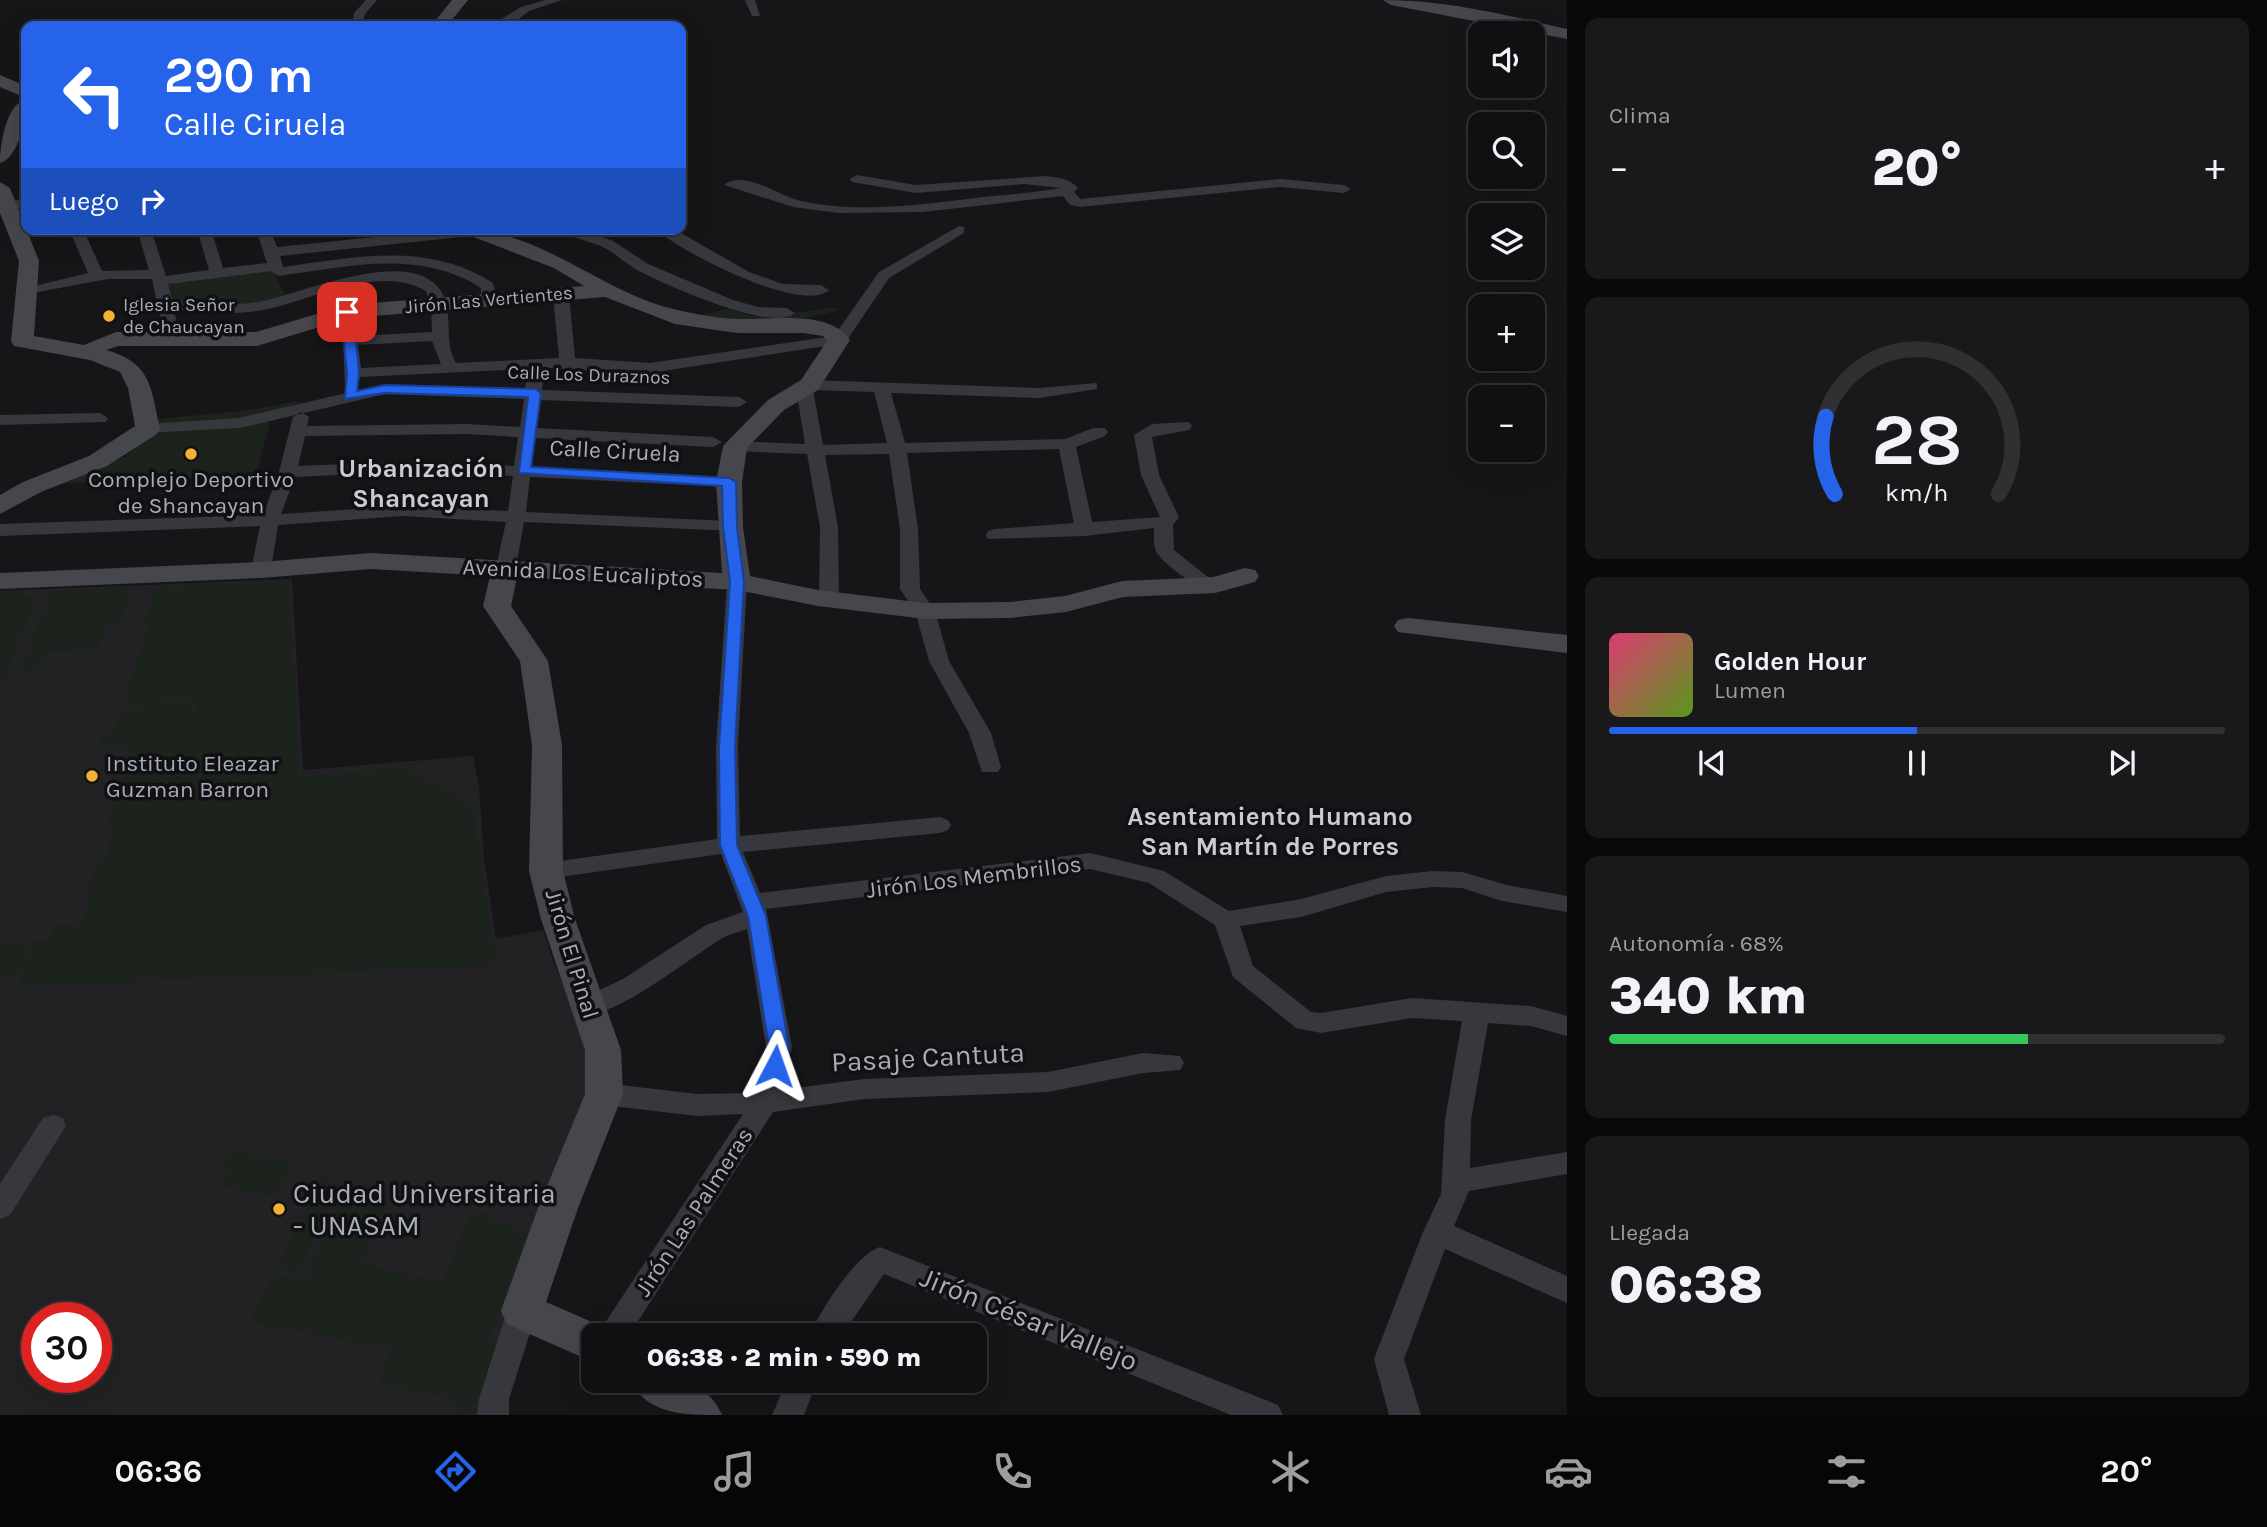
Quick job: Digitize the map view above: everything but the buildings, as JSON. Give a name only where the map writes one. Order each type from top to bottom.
[{"type":"main road","points":[[443,21],[460,0]]},
{"type":"main road","points":[[1391,0],[1503,19],[1567,34]]},
{"type":"main road","points":[[0,80],[21,91]]},
{"type":"main road","points":[[0,99],[21,95]]},
{"type":"main road","points":[[0,158],[21,114]]},
{"type":"main road","points":[[0,506],[32,487],[98,461],[148,429],[136,380],[128,367],[85,354],[22,341],[29,261],[9,201]]},
{"type":"main road","points":[[483,235],[561,264],[607,290],[675,317],[737,326],[803,326],[830,331],[839,340],[807,386],[776,405],[724,444]]},
{"type":"main road","name":"Jirón Las Vertientes","points":[[85,354],[108,341],[172,337],[257,339],[347,312],[607,290]]},
{"type":"main road","name":"Jirón Las Palmeras","points":[[724,444],[737,582]]},
{"type":"main road","name":"Avenida Los Eucaliptos","points":[[0,580],[261,570],[371,561],[737,582],[829,599],[925,611],[1010,610],[1066,604],[1122,589],[1209,586],[1245,576]]},
{"type":"main road","name":"Jirón El Pinal","points":[[506,567],[497,606],[534,661],[547,745],[546,872],[558,919],[603,1050],[604,1094],[558,1208],[522,1311]]},
{"type":"main road","points":[[1408,626],[1567,644]]},
{"type":"main road","points":[[522,1311],[581,1338]]},
{"type":"main road","points":[[669,1393],[700,1415]]},
{"type":"street","points":[[358,21],[360,13],[372,0]]},
{"type":"street","points":[[510,21],[525,9],[557,0]]},
{"type":"street","points":[[750,0],[756,14]]},
{"type":"street","points":[[731,185],[754,186],[795,203],[857,209],[920,209],[1066,191],[1071,188],[1070,184],[1043,179],[926,189],[895,188],[857,179]]},
{"type":"street","points":[[1066,191],[1075,202],[1080,203],[1280,183],[1344,189]]},
{"type":"street","points":[[353,373],[537,362],[650,368],[839,340],[884,275],[959,230]]},
{"type":"street","points":[[79,235],[97,276]]},
{"type":"street","points":[[146,235],[172,337]]},
{"type":"street","points":[[206,235],[217,274]]},
{"type":"street","points":[[265,235],[290,296]]},
{"type":"street","points":[[27,292],[132,271],[159,278],[217,274],[276,263],[358,236],[381,235]]},
{"type":"street","points":[[584,235],[608,244],[643,267],[728,303],[757,312],[787,313]]},
{"type":"street","points":[[674,235],[744,275],[781,288],[821,290]]},
{"type":"street","points":[[276,263],[424,260],[472,273],[488,286],[489,299]]},
{"type":"street","points":[[164,305],[260,306],[341,282],[405,278],[423,282],[432,289],[437,303],[440,348],[452,369]]},
{"type":"street","points":[[561,294],[567,362]]},
{"type":"street","points":[[347,312],[353,373],[350,396]]},
{"type":"street","points":[[349,341],[440,336]]},
{"type":"street","name":"Jirón El Pinal","points":[[506,567],[530,430],[537,362]]},
{"type":"street","points":[[829,599],[829,527],[814,449],[807,386],[881,386],[1039,393],[1091,386]]},
{"type":"street","points":[[881,386],[897,447],[909,529],[910,589],[925,611],[939,661],[980,733],[989,767]]},
{"type":"street","name":"Calle Los Duraznos","points":[[148,429],[240,424],[303,406],[385,389],[739,402]]},
{"type":"street","points":[[261,570],[270,520],[288,472],[303,406]]},
{"type":"street","points":[[0,420],[100,418]]},
{"type":"street","points":[[995,535],[1164,522],[1170,517],[1169,509],[1150,475],[1143,435],[1152,429],[1183,426]]},
{"type":"street","points":[[298,431],[530,430],[814,449],[1067,444],[1099,432]]},
{"type":"street","points":[[1067,444],[1084,530]]},
{"type":"street","name":"Calle Ciruela","points":[[288,472],[416,466],[729,482]]},
{"type":"street","points":[[0,530],[270,520],[403,511],[730,527]]},
{"type":"street","points":[[1164,522],[1166,553],[1209,586]]},
{"type":"street","name":"Jirón Las Palmeras","points":[[620,1323],[765,1103],[779,1047],[754,909],[729,845],[727,746],[737,582]]},
{"type":"street","points":[[546,872],[729,845],[940,825]]},
{"type":"street","name":"Jirón Los Membrillos","points":[[587,1007],[632,986],[715,931],[754,909],[1090,861],[1156,877],[1226,920]]},
{"type":"street","points":[[1567,904],[1502,893],[1473,882],[1433,879],[1386,884],[1301,908],[1226,920],[1242,971],[1305,1021],[1321,1023],[1412,1008],[1531,1016],[1567,1026]]},
{"type":"street","points":[[1405,1415],[1389,1359],[1437,1232],[1455,1194],[1458,1120],[1472,1053],[1476,1011]]},
{"type":"street","name":"Pasaje Cantuta","points":[[604,1094],[697,1105],[765,1103],[864,1090],[1048,1082],[1143,1063],[1171,1063]]},
{"type":"street","points":[[0,1207],[53,1126]]},
{"type":"street","points":[[1456,1182],[1567,1163]]},
{"type":"street","points":[[1437,1232],[1567,1290]]},
{"type":"street","name":"Jirón César Vallejo","points":[[833,1323],[867,1272],[880,1259],[1266,1415]]},
{"type":"street","name":"Jirón El Pinal","points":[[493,1415],[494,1399],[522,1311]]},
{"type":"street","points":[[788,1415],[797,1393]]},
{"type":"shaded area","points":[[271,269],[286,296],[252,305],[171,303],[166,281]]},
{"type":"shaded area","points":[[832,308],[838,310],[785,320],[749,321],[696,316],[728,309],[751,316],[794,316],[793,313]]},
{"type":"shaded area","points":[[297,401],[301,403],[248,418],[157,424],[158,419],[250,410]]},
{"type":"shaded area","points":[[264,421],[270,423],[256,475],[63,484],[126,456],[155,432],[241,428]]},
{"type":"shaded area","points":[[292,579],[303,770],[473,756],[496,939],[543,930],[554,964],[596,1057],[489,1415],[0,1415],[0,591]]},
{"type":"shaded area","points":[[289,581],[299,777],[405,768],[473,806],[492,942],[495,942],[495,965],[18,987],[32,941],[52,940],[55,925],[84,920],[93,892],[88,891],[97,861],[104,861],[116,826],[108,826],[131,746],[100,747],[104,734],[114,733],[122,708],[191,704],[189,714],[194,714],[196,700],[122,703],[150,624],[145,623],[157,588]]},
{"type":"shaded area","points":[[133,587],[119,623],[108,623],[98,650],[44,652],[37,669],[20,670],[51,591]]},
{"type":"shaded area","points":[[24,591],[22,597],[37,596],[0,690],[0,592]]},
{"type":"shaded area","points":[[28,943],[20,973],[0,975],[0,945]]},
{"type":"shaded area","points":[[230,1151],[291,1164],[273,1197],[221,1186],[230,1171],[220,1168]]},
{"type":"shaded area","points":[[321,1178],[341,1181],[299,1272],[278,1268]]},
{"type":"shaded area","points":[[347,1190],[390,1197],[360,1264],[443,1281],[472,1211],[490,1214],[487,1223],[528,1228],[488,1342],[500,1346],[483,1399],[474,1397],[470,1410],[460,1409],[455,1400],[379,1383],[392,1349],[250,1322],[273,1275],[305,1280]]},
{"type":"place","name":"Iglesia Señor de Chaucayan","points":[[109,316]]},
{"type":"place","name":"Complejo Deportivo de Shancayan","points":[[191,454]]},
{"type":"place","name":"Instituto Eleazar Guzman Barron","points":[[92,776]]},
{"type":"place","name":"Ciudad Universitaria - UNASAM","points":[[279,1209]]},
{"type":"district","name":"Urbanización Shancayan","points":[[421,483]]},
{"type":"district","name":"Asentamiento Humano San Martín de Porres","points":[[1270,831]]},
{"type":"route","points":[[347,312],[353,373],[350,396],[385,389],[535,393],[523,471],[729,482],[730,527],[737,582],[727,746],[729,845],[757,916],[779,1047],[775,1066]]}]
